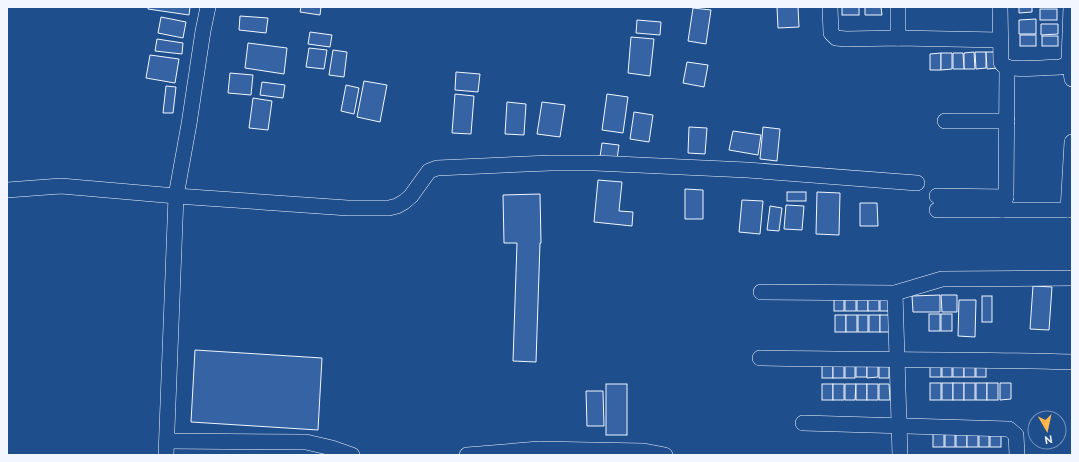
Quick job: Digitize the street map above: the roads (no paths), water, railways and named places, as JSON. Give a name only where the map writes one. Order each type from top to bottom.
[{"type":"street","points":[[208,7],[176,196],[167,448],[306,442],[332,448],[352,455]]},
{"type":"street","points":[[830,7],[831,33],[836,38],[1000,40]]},
{"type":"street","points":[[898,7],[898,38]]},
{"type":"street","points":[[1000,7],[1000,62],[1004,66],[1062,67],[1068,64],[1069,60]]},
{"type":"street","points":[[1071,7],[1069,60],[1072,80]]},
{"type":"street","points":[[1004,204],[1007,67]]},
{"type":"street","points":[[945,121],[1006,121]]},
{"type":"street","points":[[937,203],[1004,204],[1070,210],[1072,142]]},
{"type":"street","points":[[7,190],[61,186],[348,208],[389,208],[404,202],[424,176],[429,171],[437,168],[550,163],[747,170],[917,183]]},
{"type":"street","points":[[761,292],[895,294],[942,279],[1072,278]]},
{"type":"street","points":[[895,294],[900,455]]},
{"type":"street","points":[[760,358],[897,360],[974,359],[1072,362]]},
{"type":"street","points":[[803,423],[1009,429],[1016,435],[1017,455]]},
{"type":"street","points":[[467,455],[539,449],[644,451],[665,455]]}]
